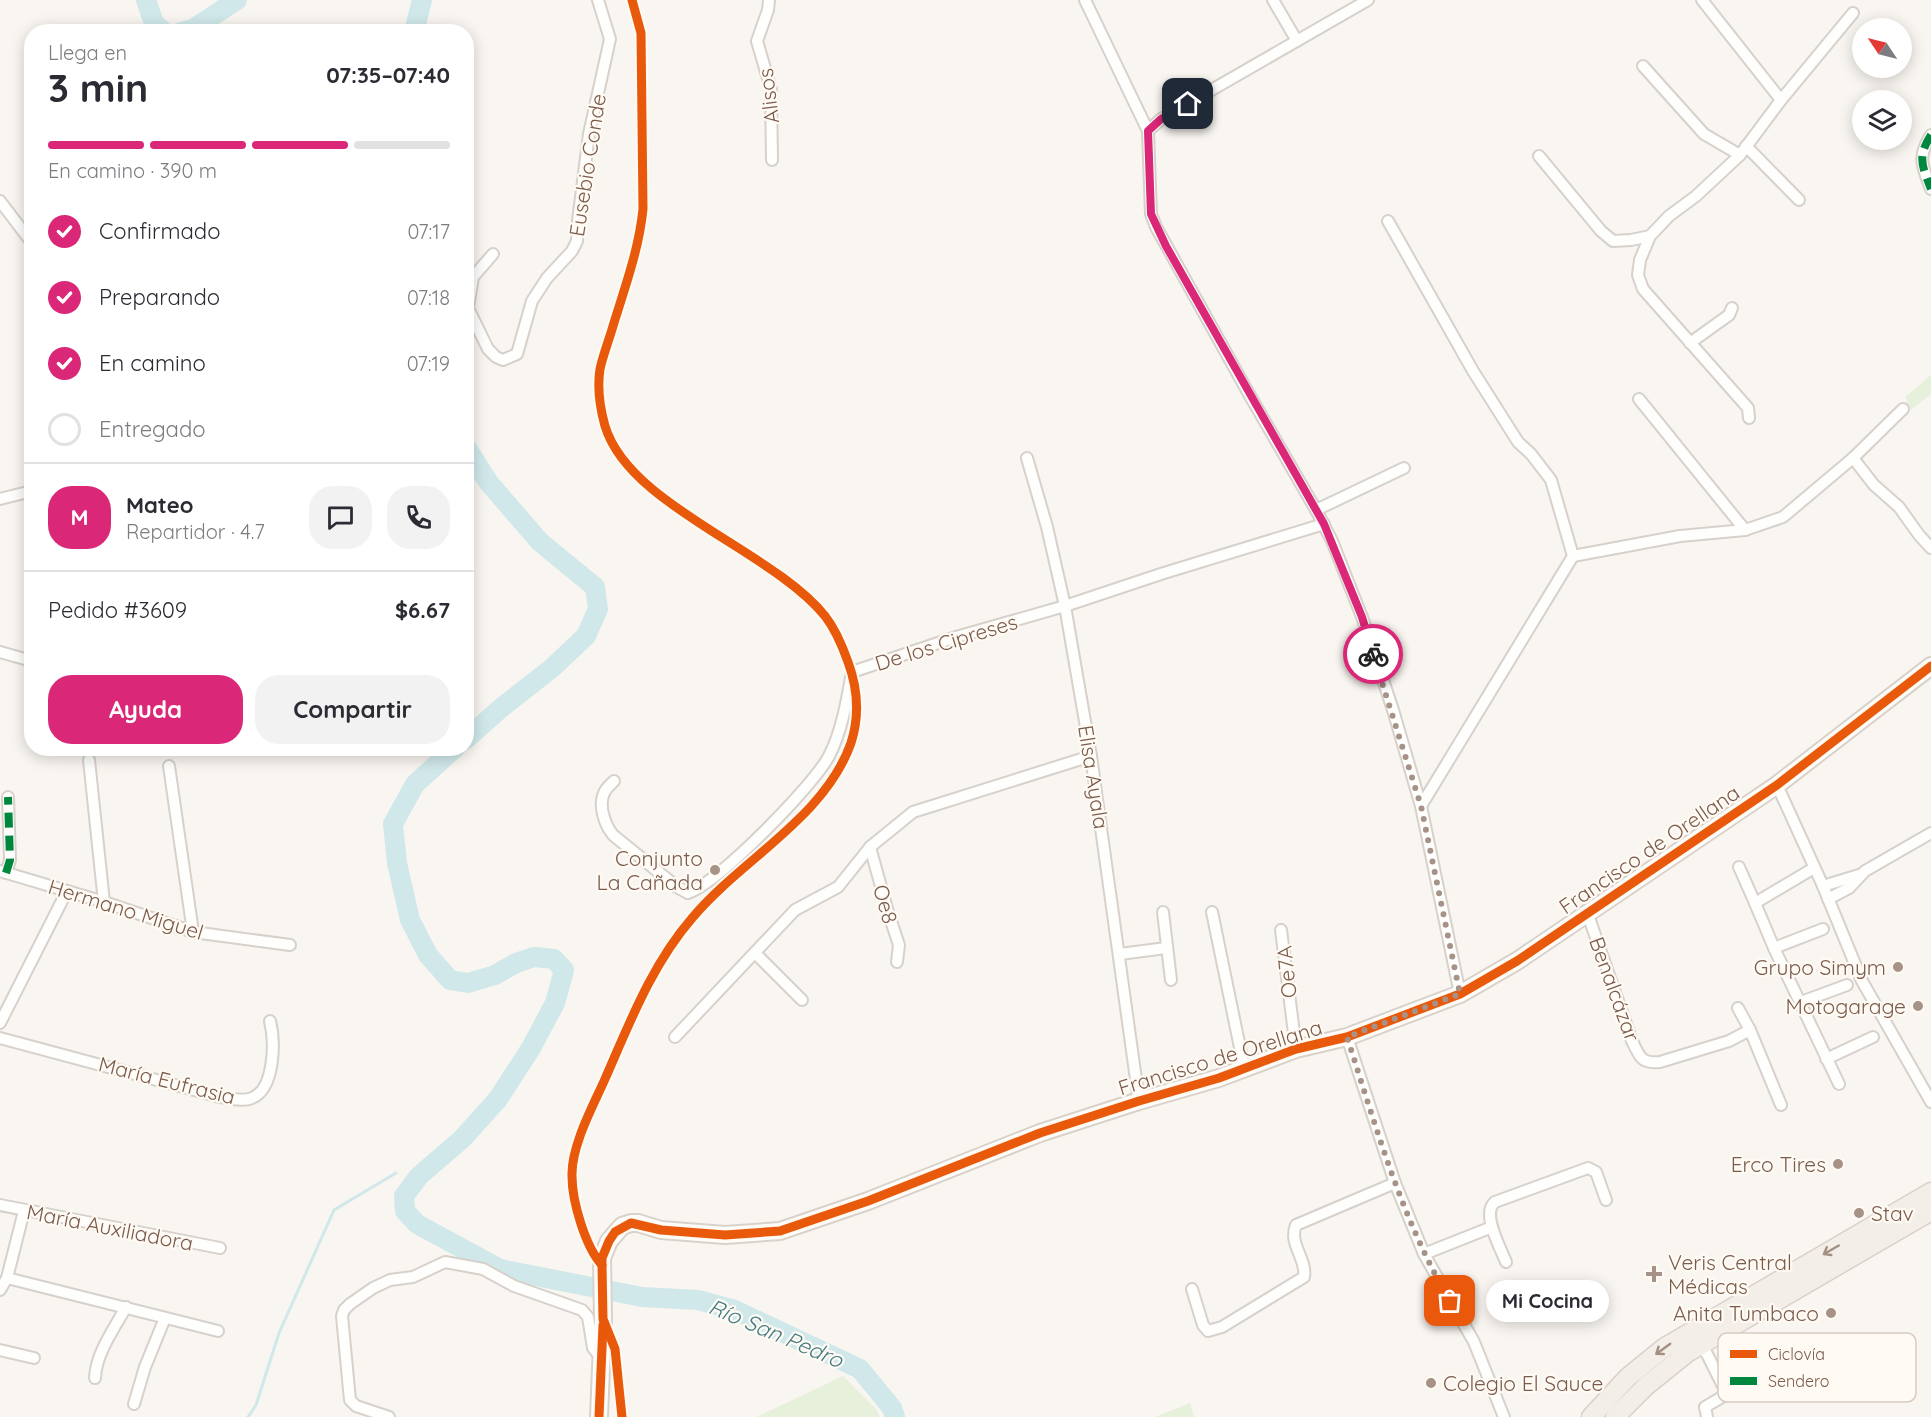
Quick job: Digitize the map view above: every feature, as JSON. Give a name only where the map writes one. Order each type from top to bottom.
[{"type":"main road","points":[[1591,1417],[1628,1377],[1665,1347],[1931,1192]]},
{"type":"main road","points":[[1721,1333],[1931,1211]]},
{"type":"main road","points":[[1615,1417],[1646,1386],[1686,1353],[1718,1335]]},
{"type":"street","name":"Eusebio Conde","points":[[474,320],[488,349],[496,357],[503,360],[517,354],[532,301],[547,278],[572,251],[577,241],[589,134],[610,39],[598,0]]},
{"type":"street","name":"Alisos","points":[[769,0],[768,10],[757,41],[771,89],[772,160]]},
{"type":"street","points":[[1085,0],[1148,131],[1151,214],[1156,227],[1324,524],[1362,617],[1393,710],[1421,806],[1460,994]]},
{"type":"street","points":[[1273,0],[1297,41]]},
{"type":"street","points":[[1148,131],[1161,119],[1368,0]]},
{"type":"street","points":[[1702,0],[1781,100]]},
{"type":"street","points":[[1749,418],[1748,408],[1643,289],[1638,275],[1640,260],[1650,236],[1669,216],[1696,196],[1743,150],[1853,13]]},
{"type":"street","points":[[1643,66],[1704,134],[1743,150],[1799,200]]},
{"type":"street","points":[[1931,135],[1923,147],[1921,163],[1931,189]]},
{"type":"street","points":[[1539,156],[1601,231],[1613,240],[1631,240],[1650,236]]},
{"type":"street","points":[[0,201],[24,232]]},
{"type":"street","points":[[1388,221],[1473,371],[1518,442],[1531,454],[1551,480],[1573,556],[1421,806]]},
{"type":"street","name":"Eusebio Conde","points":[[474,276],[493,254]]},
{"type":"street","points":[[1690,343],[1729,315],[1732,308]]},
{"type":"street","points":[[1639,399],[1744,530]]},
{"type":"street","points":[[1573,556],[1680,536],[1744,530],[1783,517],[1853,458],[1903,409]]},
{"type":"street","name":"Elisa Ayala","points":[[1027,458],[1047,527],[1065,606],[1091,756],[1139,1101]]},
{"type":"street","points":[[1853,458],[1874,485],[1899,507],[1931,548]]},
{"type":"street","points":[[1316,510],[1404,468]]},
{"type":"street","points":[[0,499],[24,493]]},
{"type":"street","name":"De los Cipreses","points":[[614,781],[605,790],[602,800],[606,827],[613,836],[677,887],[688,893],[694,891],[701,888],[736,858],[819,772],[835,742],[852,672],[956,637],[1065,606],[1324,524]]},
{"type":"street","points":[[0,652],[24,659]]},
{"type":"street","name":"Francisco de Orellana","points":[[601,1358],[602,1267],[605,1250],[615,1232],[631,1223],[661,1230],[717,1234],[780,1231],[868,1201],[1040,1133],[1218,1078],[1296,1049],[1347,1037],[1460,994],[1517,961],[1777,785],[1931,666]]},
{"type":"street","points":[[675,1038],[795,910],[837,887],[870,847],[913,812],[1091,756]]},
{"type":"street","points":[[88,760],[104,902]]},
{"type":"street","points":[[169,766],[193,932]]},
{"type":"street","points":[[1777,785],[1823,886],[1862,981],[1931,1102]]},
{"type":"street","points":[[3,872],[10,860],[8,797]]},
{"type":"street","points":[[1823,886],[1859,875],[1931,833]]},
{"type":"street","name":"Oe8","points":[[870,847],[899,945],[897,962]]},
{"type":"street","points":[[1739,867],[1774,948],[1839,1084]]},
{"type":"street","points":[[1755,903],[1814,868]]},
{"type":"street","name":"Hermano Miguel","points":[[3,872],[104,902],[193,932],[290,945]]},
{"type":"street","points":[[1828,899],[1849,888],[1859,875]]},
{"type":"street","points":[[0,1023],[67,891]]},
{"type":"street","points":[[1162,912],[1171,980]]},
{"type":"street","points":[[1212,912],[1244,1068]]},
{"type":"street","name":"Benalcázar","points":[[1587,912],[1632,1041],[1641,1058],[1649,1064],[1729,1041],[1750,1030]]},
{"type":"street","points":[[1774,948],[1822,928]]},
{"type":"street","name":"Oe7A","points":[[1281,930],[1296,1049]]},
{"type":"street","points":[[1120,954],[1166,948]]},
{"type":"street","points":[[755,953],[802,1000]]},
{"type":"street","points":[[1801,1002],[1847,985]]},
{"type":"street","points":[[1738,1008],[1750,1030],[1781,1105]]},
{"type":"street","name":"María Eufrasia","points":[[0,1038],[220,1097],[250,1100],[259,1095],[270,1074],[273,1052],[273,1032],[270,1021]]},
{"type":"street","points":[[1347,1037],[1395,1183],[1424,1254],[1474,1342],[1504,1417]]},
{"type":"street","points":[[1826,1059],[1874,1037]]},
{"type":"street","points":[[1506,1262],[1492,1227],[1489,1211],[1496,1202],[1588,1168],[1596,1172],[1606,1200]]},
{"type":"street","points":[[1192,1289],[1203,1325],[1208,1331],[1222,1327],[1304,1277],[1303,1263],[1293,1238],[1296,1225],[1395,1183]]},
{"type":"street","name":"María Auxiliadora","points":[[0,1205],[220,1248]]},
{"type":"street","points":[[0,1290],[6,1278],[24,1211]]},
{"type":"street","points":[[1424,1254],[1492,1227]]},
{"type":"street","points":[[389,1417],[356,1406],[350,1400],[342,1316],[350,1304],[373,1288],[390,1280],[413,1276],[445,1262],[483,1269],[514,1286],[582,1310],[588,1317],[593,1348],[601,1358],[599,1417]]},
{"type":"street","points":[[6,1278],[218,1331]]},
{"type":"street","points":[[94,1377],[100,1354],[126,1307]]},
{"type":"street","points":[[134,1404],[145,1367],[165,1318]]},
{"type":"street","points":[[1702,1344],[1718,1376]]},
{"type":"street","points":[[0,1350],[34,1358]]},
{"type":"street","points":[[1707,1417],[1706,1407],[1718,1400]]},
{"type":"green space","points":[[1931,375],[1931,394],[1911,410],[1905,397]]},
{"type":"green space","points":[[843,1376],[877,1410],[880,1417],[757,1417]]},
{"type":"green space","points":[[1190,1403],[1194,1417],[1155,1417]]},
{"type":"waterway","name":"Río San Pedro","points":[[146,0],[155,24]]},
{"type":"waterway","name":"Río San Pedro","points":[[201,24],[237,0]]},
{"type":"waterway","name":"Río San Pedro","points":[[416,24],[422,0]]},
{"type":"waterway","name":"Río San Pedro","points":[[474,460],[489,483],[540,542],[595,587],[598,609],[586,636],[552,668],[474,732]]},
{"type":"waterway","name":"Río San Pedro","points":[[446,756],[415,784],[393,824],[397,863],[410,920],[428,955],[450,980],[468,983],[495,975],[516,963],[534,957],[554,959],[564,970],[555,1003],[531,1048],[498,1099],[462,1139],[419,1176],[404,1196],[405,1211],[417,1224],[500,1269],[642,1297],[698,1300],[735,1310],[860,1369],[892,1408],[895,1417]]},
{"type":"waterway","points":[[248,1417],[256,1405],[279,1333],[334,1210],[396,1173]]},
{"type":"marked path","points":[[1931,135],[1922,156],[1925,174],[1931,189]]},
{"type":"marked path","points":[[6,873],[10,860],[8,797]]},
{"type":"cycle path","points":[[602,1265],[590,1247],[577,1210],[572,1176],[573,1164],[584,1126],[633,1015],[665,954],[693,917],[803,815],[822,793],[839,769],[851,743],[857,712],[856,692],[851,672],[838,638],[825,616],[801,592],[772,570],[671,504],[642,480],[619,454],[605,426],[600,398],[600,369],[635,253],[643,209],[641,33],[632,0]]},
{"type":"cycle path","points":[[622,1417],[615,1349],[603,1319],[602,1258],[615,1232],[631,1223],[661,1230],[725,1235],[780,1231],[868,1201],[1040,1133],[1219,1078],[1296,1049],[1347,1037],[1460,994],[1517,961],[1777,785],[1931,666]]},
{"type":"cycle path","points":[[599,1417],[603,1325]]},
{"type":"way so far","points":[[1373,654],[1393,710],[1421,806],[1460,994],[1347,1037],[1395,1183],[1431,1268],[1450,1301]]},
{"type":"place","name":"Conjunto La Cañada","points":[[715,870]]},
{"type":"place","name":"Grupo Simym","points":[[1898,967]]},
{"type":"place","name":"Motogarage","points":[[1918,1006]]},
{"type":"place","name":"Erco Tires","points":[[1838,1164]]},
{"type":"place","name":"Stav","points":[[1859,1213]]},
{"type":"place","name":"Veris Central Médicas","points":[[1654,1274]]},
{"type":"place","name":"Mi Cocina","points":[[1450,1301]]},
{"type":"place","name":"Anita Tumbaco","points":[[1831,1313]]},
{"type":"place","name":"Colegio El Sauce","points":[[1431,1383]]},
{"type":"route","points":[[1188,104],[1161,119],[1148,131],[1151,214],[1166,246],[1324,524],[1362,617],[1373,654]]}]
